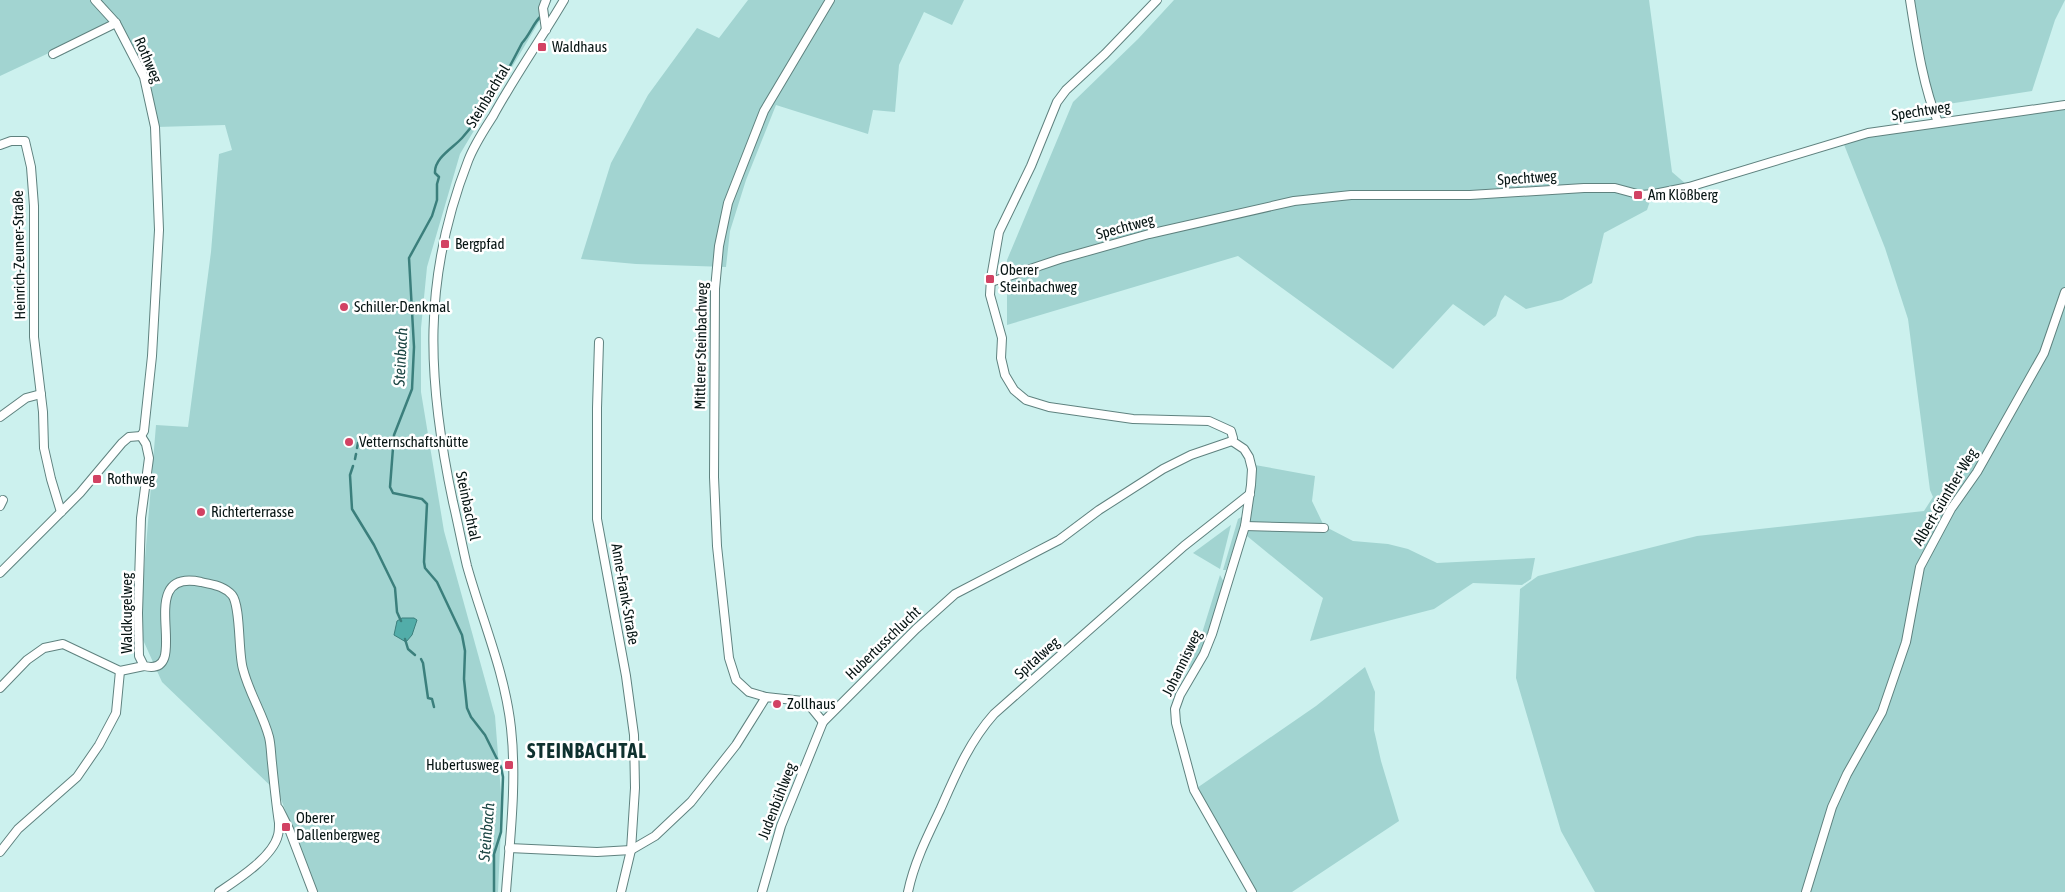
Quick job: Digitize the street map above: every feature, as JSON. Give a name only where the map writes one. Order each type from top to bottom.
[{"type":"street","name":"Rothweg","points":[[95,0],[116,24],[144,77],[155,127],[159,230],[152,356],[144,431],[141,436]]},
{"type":"street","name":"Steinbachtal","points":[[506,892],[512,787],[512,730],[506,692],[467,565],[447,470],[433,363],[433,316],[436,281],[443,242],[469,158],[528,56],[564,0]]},
{"type":"street","name":"Mittlerer Steinbachweg","points":[[766,697],[749,692],[736,680],[728,658],[717,546],[714,476],[715,290],[719,246],[728,202],[764,111],[830,0]]},
{"type":"street","points":[[1157,0],[1105,54],[1066,90],[1057,102],[1031,166],[1000,232],[991,282],[992,304],[1002,338],[1001,358],[1005,375],[1014,390],[1026,400],[1049,406],[1133,419],[1209,421],[1231,431],[1232,441]]},
{"type":"street","points":[[1910,0],[1931,106],[1938,122]]},
{"type":"street","points":[[544,4],[546,30]]},
{"type":"street","points":[[53,54],[116,24]]},
{"type":"street","name":"Spechtweg","points":[[991,282],[1060,259],[1148,234],[1294,201],[1351,195],[1470,195],[1584,188],[1615,188],[1641,194],[1654,194],[1689,187],[1868,133],[2065,105]]},
{"type":"street","name":"Heinrich-Zeuner-Straße","points":[[0,145],[11,141],[25,141],[31,167],[34,206],[34,337],[41,394],[44,448],[61,512]]},
{"type":"street","name":"Albert-Günther-Weg","points":[[1806,892],[1832,807],[1847,774],[1882,712],[1903,651],[1920,567],[1951,509],[1977,472],[2044,353],[2065,292]]},
{"type":"street","name":"Anne-Frank-Straße","points":[[599,342],[597,519],[626,676],[634,735],[635,788],[631,850]]},
{"type":"street","points":[[0,417],[26,398],[41,394]]},
{"type":"street","points":[[0,573],[102,469],[122,443],[129,437],[141,436]]},
{"type":"street","name":"Waldkugelweg","points":[[141,436],[146,444],[150,458],[141,518],[138,612],[139,656],[144,666],[151,668],[159,666],[165,659],[167,650],[164,616],[166,602],[170,589],[179,582],[193,581],[220,586],[233,596],[238,622],[242,669],[269,737],[276,803],[290,829],[313,892]]},
{"type":"street","name":"Johannisweg","points":[[1232,441],[1244,449],[1249,457],[1252,469],[1245,526],[1212,634],[1204,654],[1180,695],[1175,708],[1176,723],[1194,790],[1252,892]]},
{"type":"street","name":"Hubertusschlucht","points":[[822,721],[916,629],[955,594],[1059,540],[1099,510],[1163,469],[1191,455],[1232,441]]},
{"type":"street","name":"Spitalweg","points":[[908,892],[917,858],[962,762],[983,727],[994,714],[1184,546],[1250,494]]},
{"type":"street","points":[[1245,526],[1324,528]]},
{"type":"street","points":[[0,688],[27,660],[44,648],[63,644],[120,671],[144,666]]},
{"type":"street","points":[[0,852],[18,829],[77,777],[100,745],[116,713],[120,671]]},
{"type":"street","points":[[509,848],[597,852],[631,850],[655,836],[691,802],[736,746],[766,697],[803,701],[810,706],[822,721]]},
{"type":"street","name":"Judenbühlweg","points":[[762,892],[781,826],[822,721]]},
{"type":"street","points":[[219,892],[244,875],[261,860],[274,844],[278,835],[276,803]]},
{"type":"street","points":[[621,892],[631,850]]},
{"type":"shaded area","points":[[0,0],[552,0],[460,154],[427,267],[421,328],[421,392],[444,531],[495,716],[502,806],[498,892],[317,892],[279,794],[162,682],[139,631],[156,425],[188,427],[211,252],[219,154],[232,150],[225,125],[157,127],[145,76],[117,21],[0,76]]},
{"type":"shaded area","points":[[748,0],[964,0],[952,25],[924,12],[899,65],[895,112],[873,110],[868,134],[776,105],[746,180],[730,231],[726,267],[636,264],[581,259],[611,163],[648,95],[697,28],[719,38]]},
{"type":"shaded area","points":[[1174,0],[1649,0],[1672,172],[1686,184],[1651,198],[1647,210],[1604,233],[1592,283],[1562,300],[1526,309],[1505,295],[1496,316],[1484,326],[1453,304],[1393,369],[1238,256],[1007,325],[1007,260],[1073,102],[1138,39]]},
{"type":"shaded area","points":[[1913,0],[2065,0],[2055,20],[2032,91],[1948,104],[1932,101]]},
{"type":"shaded area","points":[[2065,108],[2065,892],[1595,892],[1561,831],[1516,678],[1520,589],[1538,576],[1697,536],[1924,511],[1933,497],[1930,490],[1908,319],[1885,248],[1843,142],[1937,124]]},
{"type":"shaded area","points":[[1255,465],[1315,476],[1312,501],[1324,526],[1353,541],[1388,544],[1408,549],[1437,563],[1535,558],[1531,579],[1522,585],[1473,583],[1434,609],[1310,641],[1323,598],[1247,536]]},
{"type":"shaded area","points":[[1245,515],[1226,570],[1223,570],[1238,519]]},
{"type":"shaded area","points":[[1231,525],[1220,569],[1193,553]]},
{"type":"shaded area","points":[[1220,575],[1226,586],[1212,634],[1194,670],[1188,667],[1198,646]]},
{"type":"shaded area","points":[[1365,667],[1375,692],[1374,730],[1399,821],[1292,892],[1252,892],[1194,790],[1316,706]]},
{"type":"water","points":[[402,618],[414,618],[417,620],[412,635],[406,642],[394,635],[397,621]]},
{"type":"waterway","name":"Steinbach","points":[[494,892],[494,854],[501,832],[503,777],[501,767],[485,735],[471,717],[467,708],[464,679],[465,651],[462,635],[437,582],[425,568],[427,504],[422,499],[393,493],[390,487],[394,435],[412,389],[414,347],[409,258],[432,216],[437,200],[439,177],[435,173],[436,168],[441,158],[462,138],[480,116],[522,43],[542,15]]},
{"type":"waterway","points":[[357,448],[358,443]]},
{"type":"waterway","points":[[355,459],[356,454]]},
{"type":"waterway","points":[[353,466],[350,475],[352,509],[374,545],[395,588],[397,612],[401,621]]},
{"type":"waterway","points":[[405,639],[408,649],[415,655]]},
{"type":"waterway","points":[[421,659],[428,698],[432,699],[434,707]]},
{"type":"place","name":"Waldhaus","points":[[542,47]]},
{"type":"place","name":"Am Klößberg","points":[[1638,195]]},
{"type":"place","name":"Bergpfad","points":[[445,244]]},
{"type":"place","name":"Oberer Steinbachweg","points":[[990,279]]},
{"type":"place","name":"Schiller-Denkmal","points":[[344,307]]},
{"type":"place","name":"Vetternschaftshütte","points":[[349,442]]},
{"type":"place","name":"Rothweg","points":[[97,479]]},
{"type":"place","name":"Richterterrasse","points":[[201,512]]},
{"type":"place","name":"Zollhaus","points":[[777,704]]},
{"type":"place","name":"Hubertusweg","points":[[509,765]]},
{"type":"place","name":"Oberer Dallenbergweg","points":[[286,827]]},
{"type":"district","name":"STEINBACHTAL","points":[[587,751]]}]
